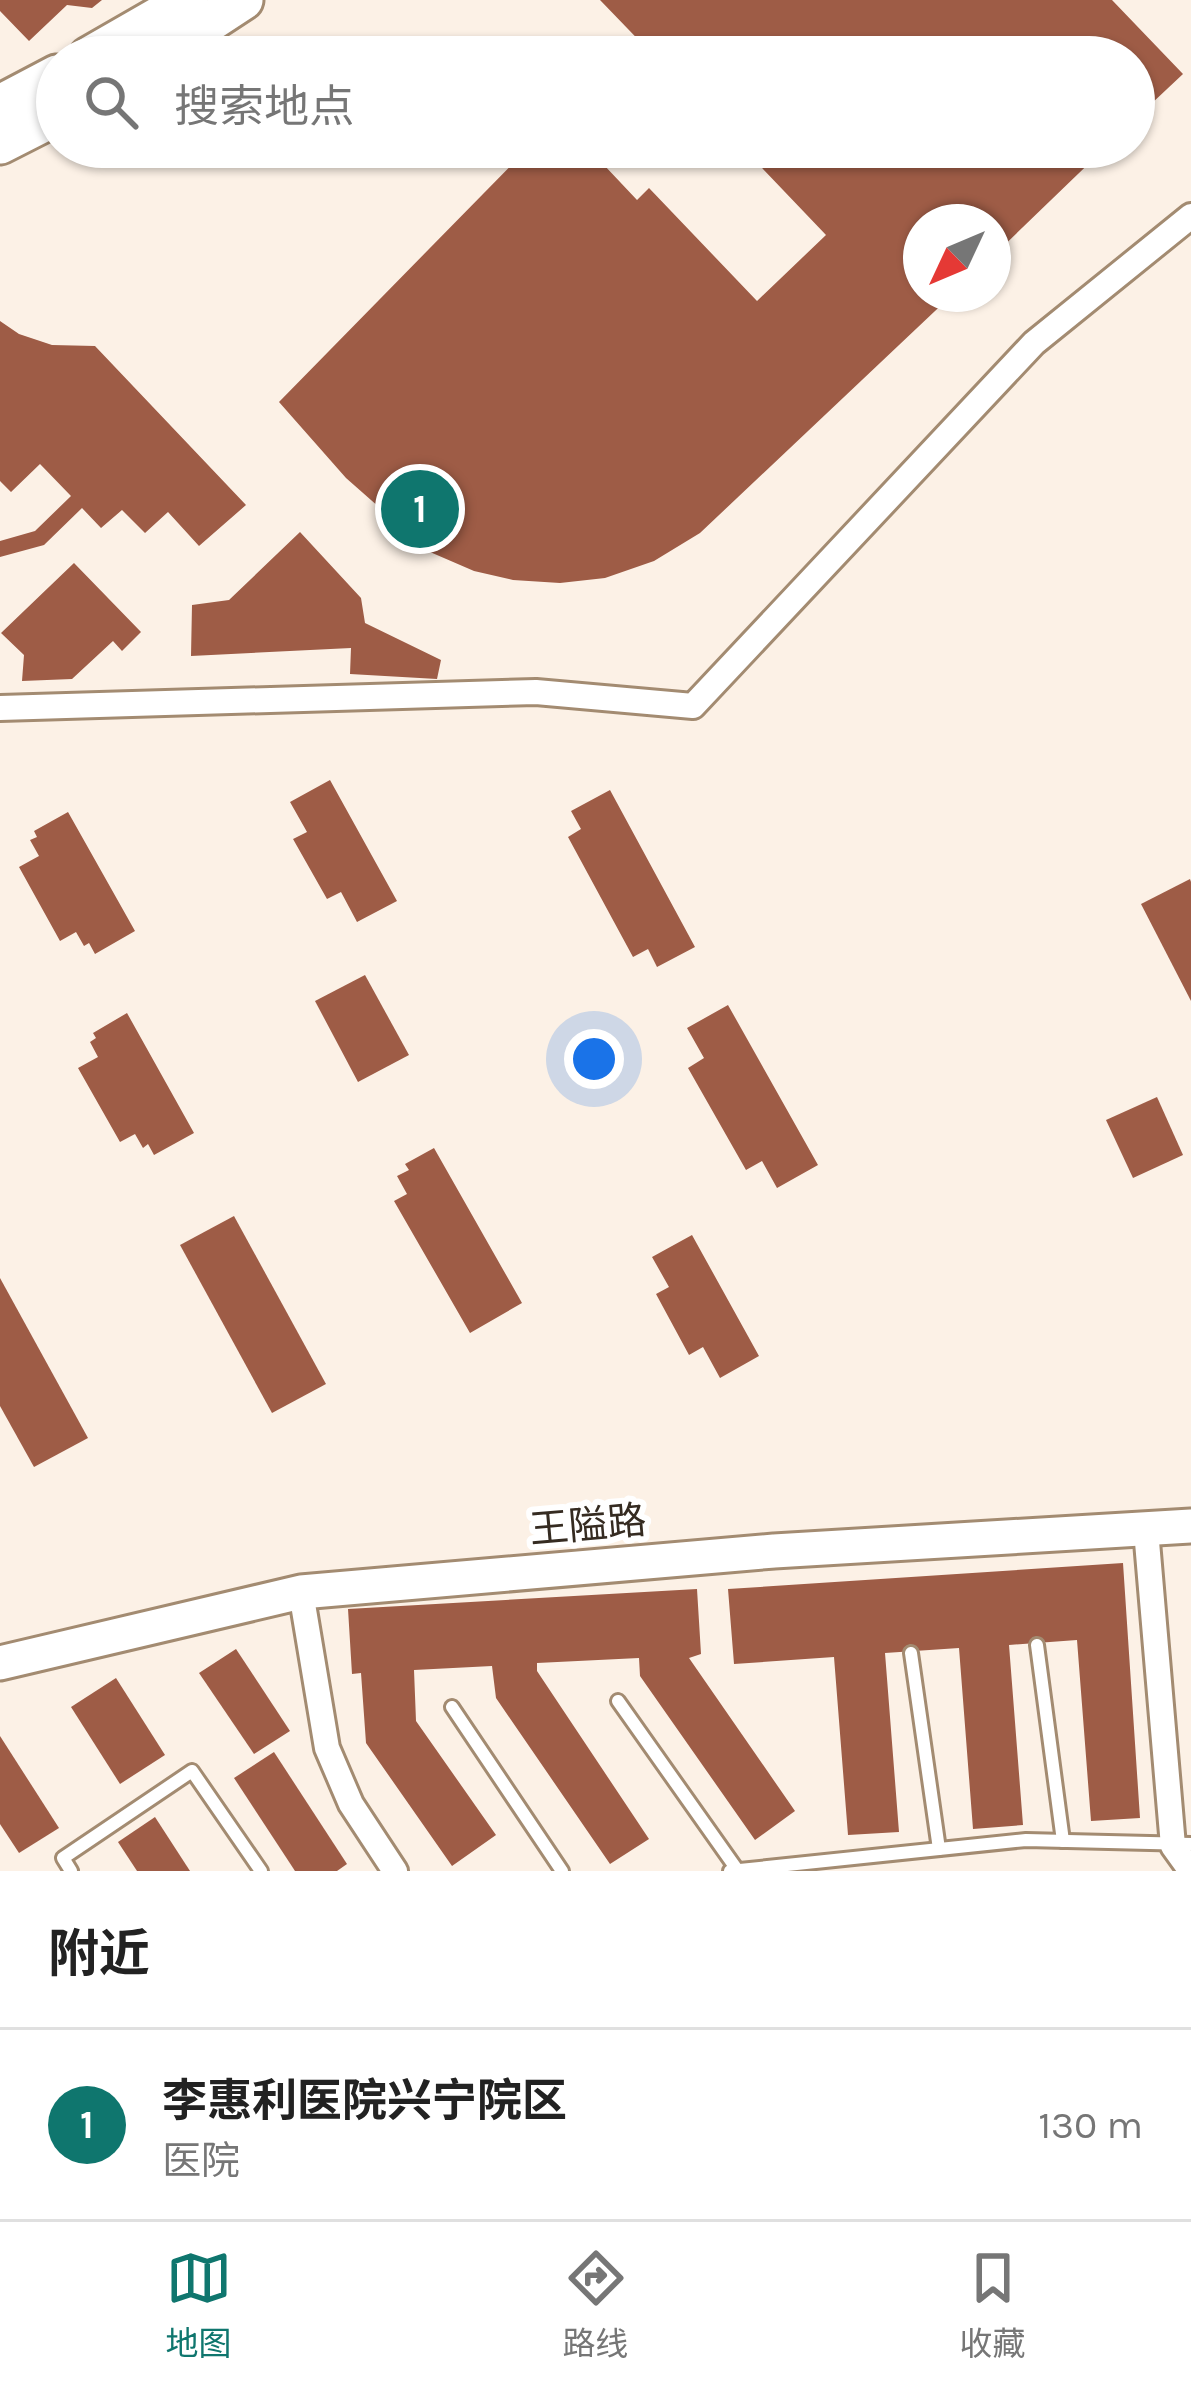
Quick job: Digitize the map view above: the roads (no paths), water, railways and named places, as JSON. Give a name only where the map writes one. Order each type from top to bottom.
[{"type":"main road","points":[[125,36],[188,0]]},
{"type":"main road","points":[[188,36],[244,0]]},
{"type":"main road","points":[[0,105],[36,86]]},
{"type":"main road","points":[[0,144],[36,126]]},
{"type":"main road","name":"王隘路","points":[[0,1663],[301,1592],[774,1551],[1191,1526]]},
{"type":"street","points":[[0,708],[536,692],[693,706],[1034,343],[1191,216]]},
{"type":"street","points":[[1146,1530],[1182,1845],[1191,1871]]},
{"type":"street","points":[[301,1592],[327,1748],[350,1804],[395,1871]]},
{"type":"lane","points":[[1036,1645],[1063,1841]]},
{"type":"lane","points":[[911,1653],[939,1849]]},
{"type":"lane","points":[[618,1701],[735,1871],[1027,1840],[1182,1845]]},
{"type":"lane","points":[[452,1708],[562,1871]]},
{"type":"lane","points":[[71,1871],[63,1858],[191,1771],[261,1871]]},
{"type":"place","name":"李惠利医院兴宁院区","points":[[420,509]]}]
